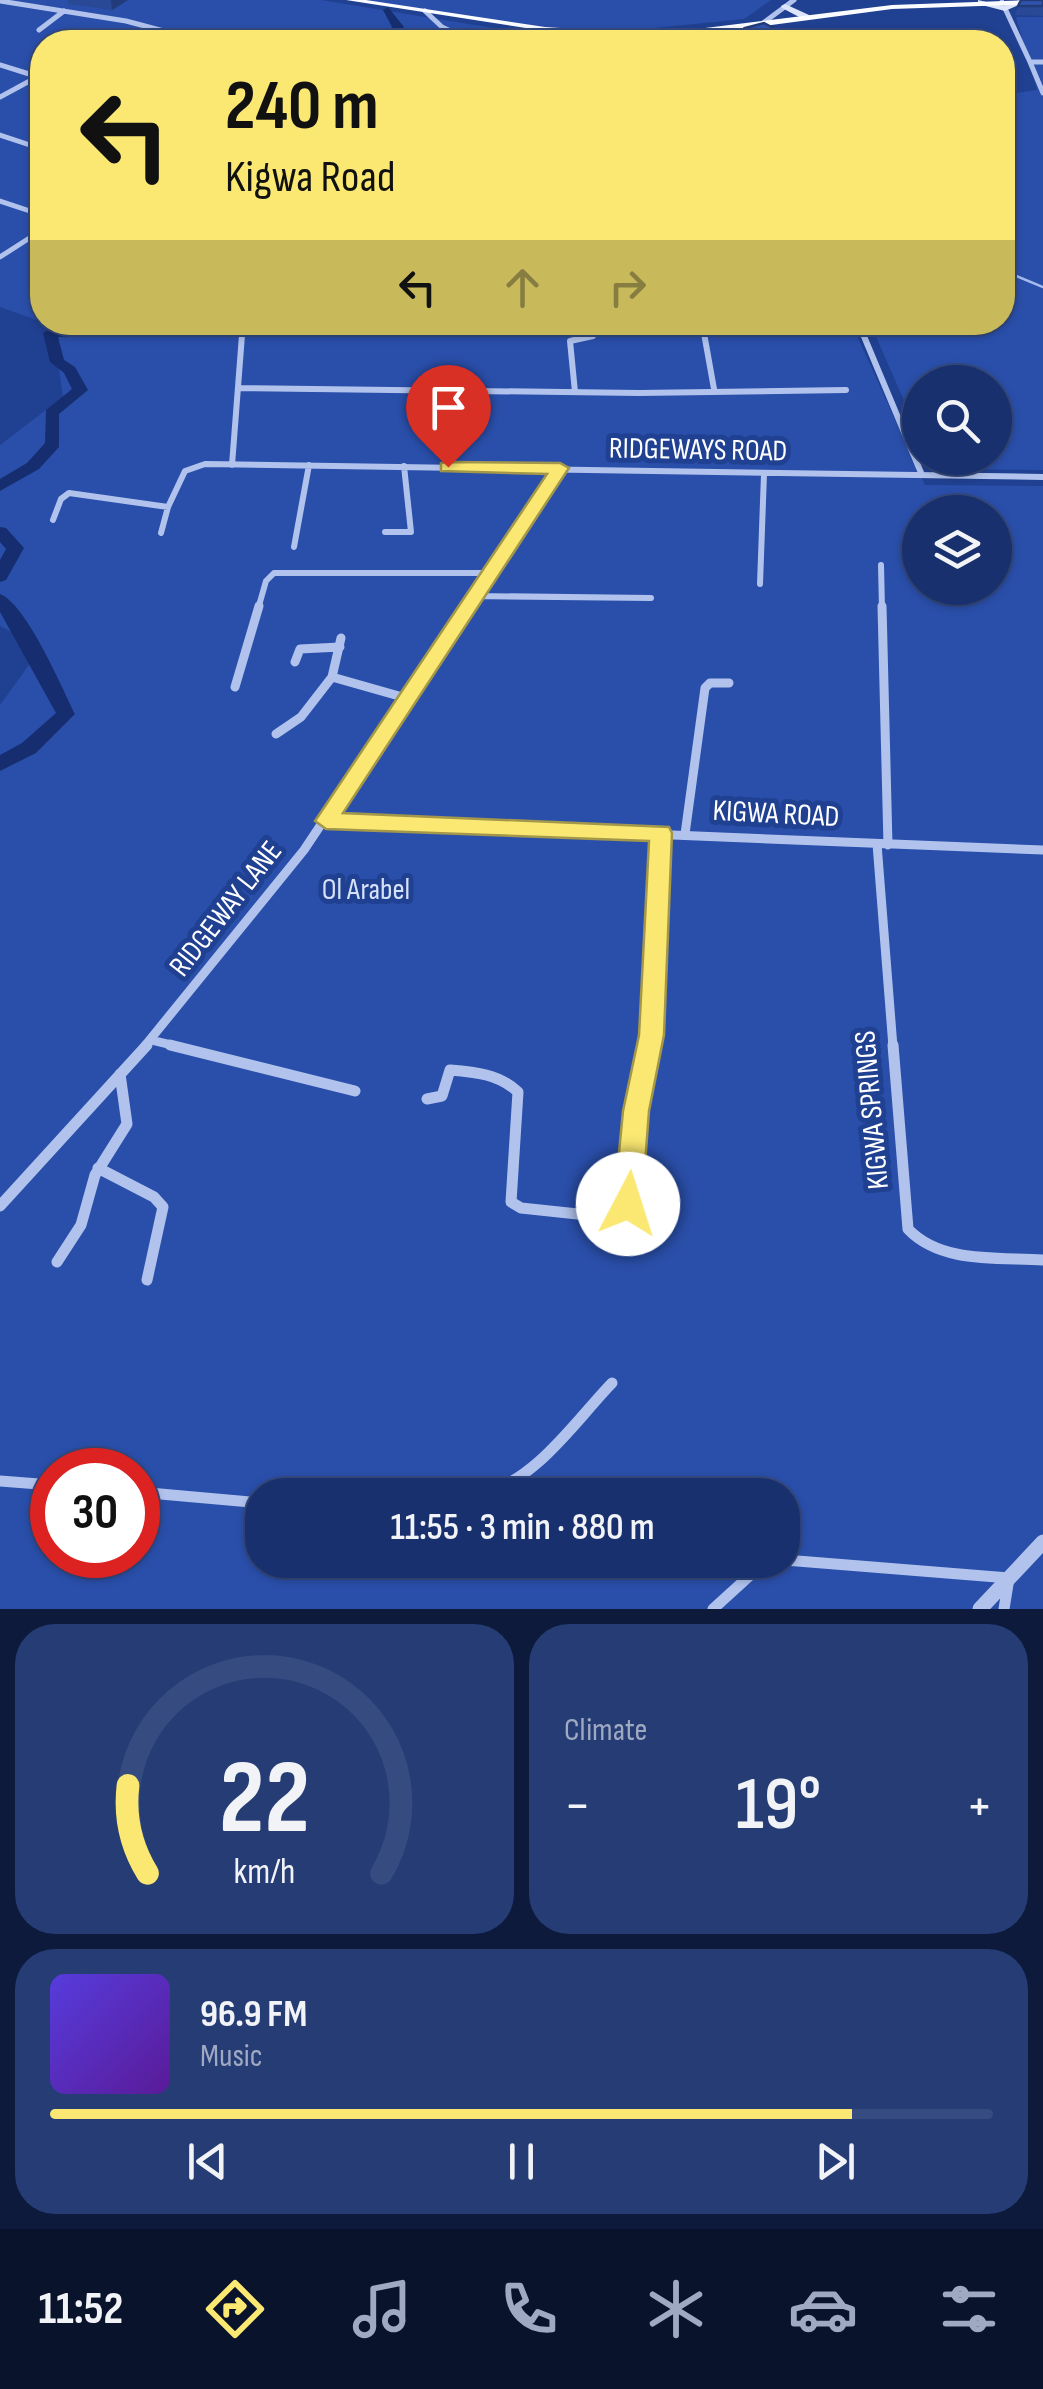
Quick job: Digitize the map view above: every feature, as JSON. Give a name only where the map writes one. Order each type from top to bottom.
[{"type":"highway","points":[[350,0],[568,30]]},
{"type":"highway","points":[[693,30],[981,2],[1043,2]]},
{"type":"main road","points":[[786,6],[806,17]]},
{"type":"street","points":[[763,23],[794,0]]},
{"type":"street","points":[[0,2],[163,30]]},
{"type":"street","points":[[1003,5],[1015,30]]},
{"type":"street","points":[[425,11],[448,30]]},
{"type":"street","points":[[39,30],[64,12]]},
{"type":"street","points":[[1015,30],[1043,93]]},
{"type":"street","points":[[1030,62],[1043,62]]},
{"type":"street","points":[[0,65],[30,74]]},
{"type":"street","points":[[0,97],[30,82]]},
{"type":"street","points":[[0,135],[30,145]]},
{"type":"street","points":[[0,200],[30,211]]},
{"type":"street","points":[[0,257],[30,238]]},
{"type":"street","points":[[232,465],[242,335]]},
{"type":"street","points":[[704,335],[714,390]]},
{"type":"street","points":[[863,335],[922,476]]},
{"type":"street","points":[[575,392],[570,342],[593,336]]},
{"type":"street","points":[[240,388],[846,390]]},
{"type":"street","name":"RIDGEWAYS ROAD","points":[[168,507],[184,471],[205,464],[1043,477]]},
{"type":"street","points":[[294,547],[309,466]]},
{"type":"street","points":[[385,532],[410,532],[404,466]]},
{"type":"street","name":"RIDGEWAY LANE","points":[[0,1206],[151,1040],[326,821],[560,468]]},
{"type":"street","points":[[760,584],[764,474]]},
{"type":"street","points":[[54,520],[68,492],[168,507],[162,533]]},
{"type":"street","points":[[881,565],[883,844]]},
{"type":"street","points":[[235,687],[266,582],[274,574],[490,573]]},
{"type":"street","points":[[475,596],[651,598]]},
{"type":"street","points":[[276,734],[296,724],[318,689],[332,677],[340,642],[300,648],[294,662]]},
{"type":"street","points":[[332,677],[406,698]]},
{"type":"street","points":[[685,834],[704,688],[710,682],[729,682]]},
{"type":"street","name":"KIGWA ROAD","points":[[326,821],[1043,850]]},
{"type":"street","points":[[427,1099],[442,1096],[450,1070],[482,1073],[513,1086],[518,1092],[511,1202],[521,1208],[606,1218],[626,1210],[636,1111],[652,1035],[661,833]]},
{"type":"street","name":"KIGWA SPRINGS","points":[[883,844],[908,1229],[918,1241],[942,1250],[1043,1260]]},
{"type":"street","points":[[151,1040],[355,1091]]},
{"type":"street","points":[[57,1262],[81,1225],[98,1168],[128,1118],[120,1074]]},
{"type":"street","points":[[98,1168],[154,1197],[163,1207],[147,1280]]},
{"type":"street","points":[[511,1478],[612,1383]]},
{"type":"street","points":[[0,1481],[30,1484]]},
{"type":"street","points":[[160,1494],[245,1501]]},
{"type":"street","points":[[980,1609],[1043,1542]]},
{"type":"street","points":[[800,1561],[1008,1578]]},
{"type":"street","points":[[712,1609],[747,1578]]},
{"type":"street","points":[[1004,1609],[1008,1578]]},
{"type":"green space","points":[[0,0],[321,0],[505,30],[30,30],[30,318],[0,307]]},
{"type":"green space","points":[[356,0],[771,0],[744,19],[635,30],[523,26]]},
{"type":"green space","points":[[1016,17],[1043,17],[1043,470],[1012,470],[1012,365],[902,365],[902,396],[875,335],[1015,335],[1015,93],[1037,90]]},
{"type":"green space","name":"Ol Arabel","points":[[54,335],[856,335],[902,435],[902,475],[920,475],[925,485],[1043,486],[1043,1609],[0,1609],[0,705],[42,647],[0,626],[0,445],[63,397]]},
{"type":"building","points":[[1021,0],[1043,0],[1043,6],[1018,6]]},
{"type":"building","points":[[764,23],[777,30],[746,30]]},
{"type":"waterway","points":[[388,10],[398,27],[396,30]]},
{"type":"waterway","points":[[1015,275],[1043,287]]},
{"type":"waterway","points":[[0,486],[33,466],[53,444],[51,413],[80,390],[70,370],[57,362],[50,335]]},
{"type":"waterway","points":[[0,532],[15,548],[0,576]]},
{"type":"waterway","points":[[0,600],[15,618],[66,714],[29,748],[0,764]]},
{"type":"route","points":[[448,467],[560,468],[326,821],[661,833],[652,1035],[636,1111],[628,1204]]}]
